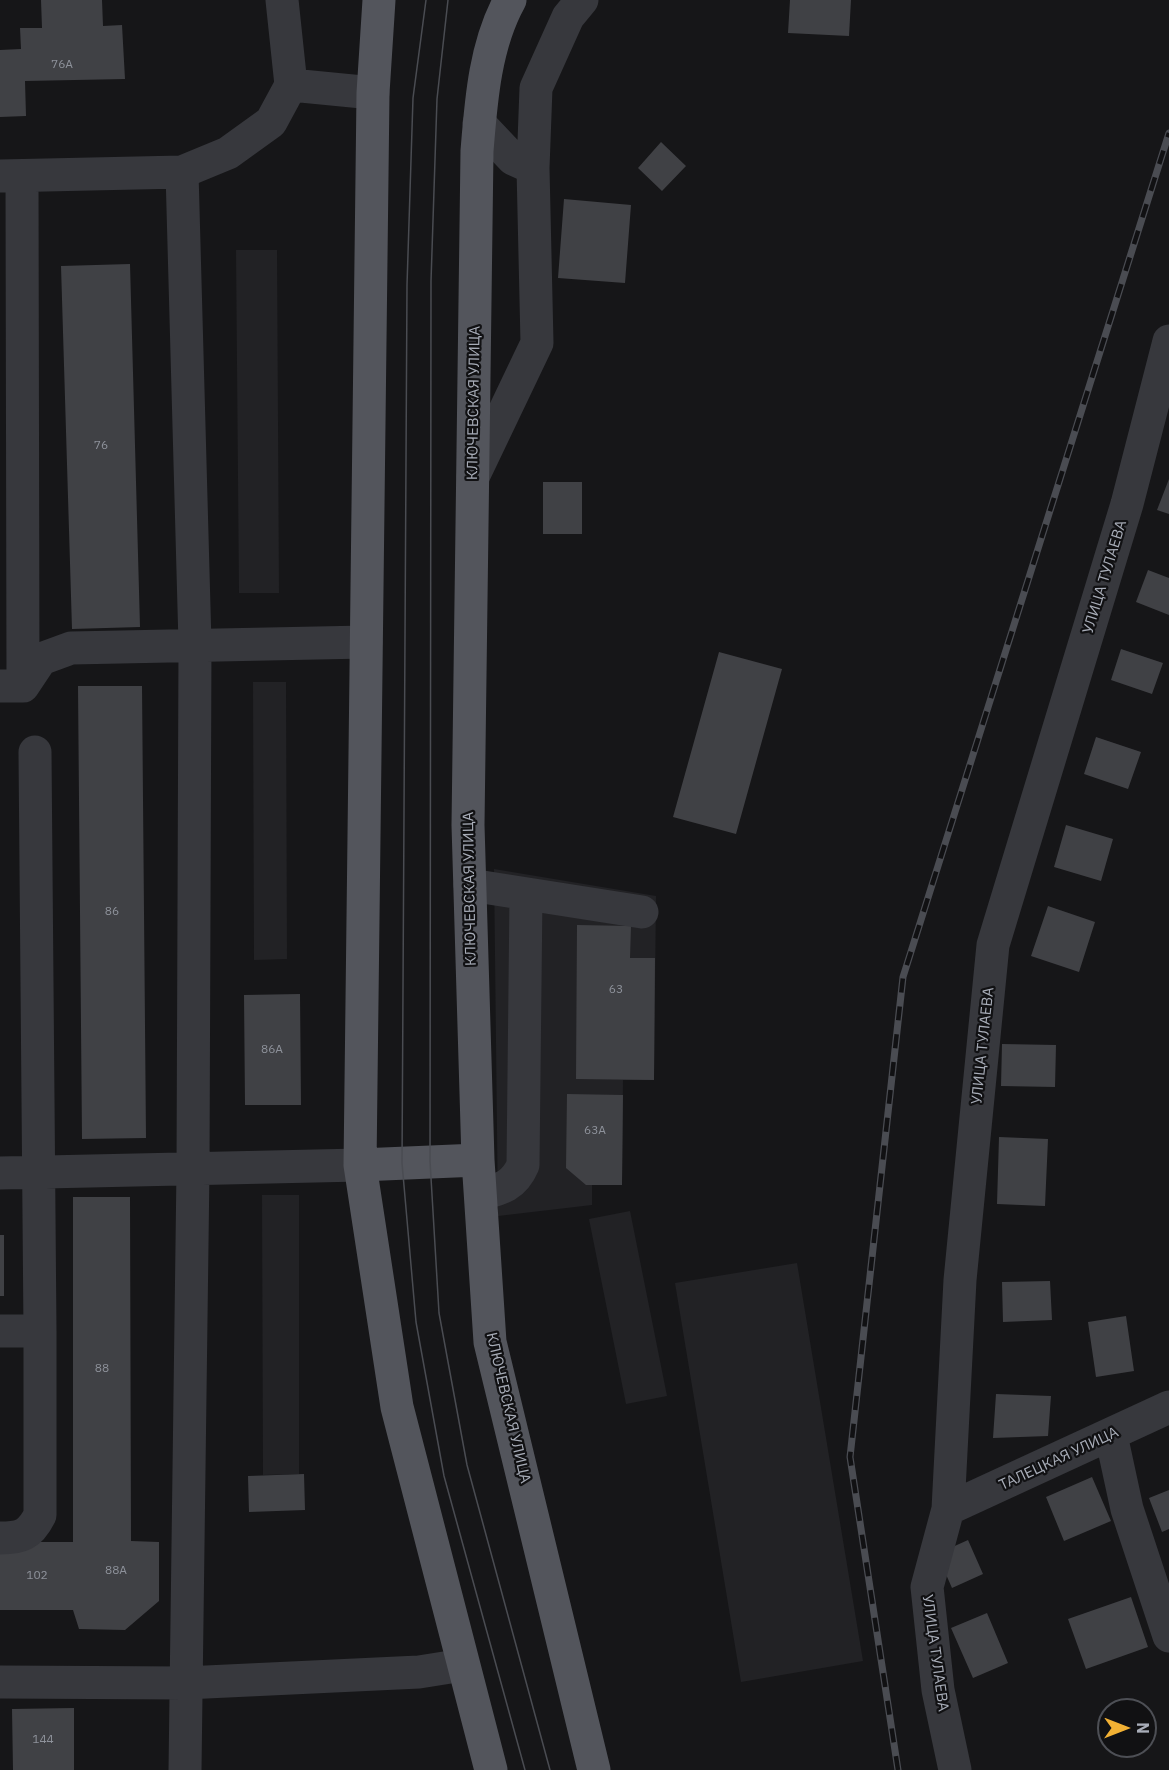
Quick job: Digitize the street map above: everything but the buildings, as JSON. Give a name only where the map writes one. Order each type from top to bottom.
[{"type":"main road","points":[[379,0],[374,93],[360,1164],[397,1407],[491,1770]]},
{"type":"main road","name":"КЛЮЧЕВСКАЯ УЛИЦА","points":[[510,0],[500,18],[483,85],[479,123],[473,477],[470,885],[478,1160],[490,1342],[594,1770]]},
{"type":"main road","points":[[360,1164],[478,1160]]},
{"type":"street","points":[[12,686],[11,176],[182,172],[228,153],[271,122],[291,85],[282,0]]},
{"type":"street","points":[[473,477],[537,343],[533,168],[536,88],[568,17],[582,0]]},
{"type":"street","points":[[291,85],[374,93]]},
{"type":"street","points":[[479,123],[513,159],[533,168]]},
{"type":"street","points":[[182,172],[195,644],[193,1169],[185,1770]]},
{"type":"street","name":"УЛИЦА ТУЛАЕВА","points":[[955,1770],[938,1689],[927,1587],[948,1509],[960,1280],[993,945],[1128,504],[1169,341]]},
{"type":"street","points":[[12,686],[41,659],[71,648],[366,642]]},
{"type":"street","points":[[0,1538],[20,1538],[32,1530],[40,1515],[40,1173],[35,752]]},
{"type":"street","points":[[470,885],[642,912]]},
{"type":"street","points":[[481,1194],[505,1188],[518,1175],[522,1164],[526,894]]},
{"type":"street","points":[[0,1173],[360,1164]]},
{"type":"street","points":[[0,1331],[40,1331]]},
{"type":"street","name":"ТАЛЕЦКАЯ УЛИЦА","points":[[948,1509],[1169,1407]]},
{"type":"street","points":[[1111,1435],[1127,1509],[1169,1636]]},
{"type":"street","points":[[0,1682],[185,1683],[419,1672],[463,1665]]},
{"type":"shaded area","points":[[236,250],[277,250],[279,593],[239,593]]},
{"type":"shaded area","points":[[253,682],[286,682],[287,959],[254,960]]},
{"type":"shaded area","points":[[494,869],[656,896],[654,1080],[623,1080],[622,1185],[592,1185],[592,1205],[498,1216]]},
{"type":"shaded area","points":[[262,1195],[299,1195],[299,1474],[263,1475]]},
{"type":"shaded area","points":[[630,1211],[667,1396],[626,1404],[589,1219]]},
{"type":"shaded area","points":[[797,1263],[863,1661],[741,1682],[675,1283]]},
{"type":"tram line","points":[[426,0],[413,98],[407,285],[402,1163],[416,1322],[444,1476],[525,1770]]},
{"type":"tram line","points":[[448,0],[437,99],[431,281],[430,1161],[439,1313],[467,1465],[550,1770]]},
{"type":"railway","points":[[898,1770],[850,1457],[903,977],[1169,133]]}]
